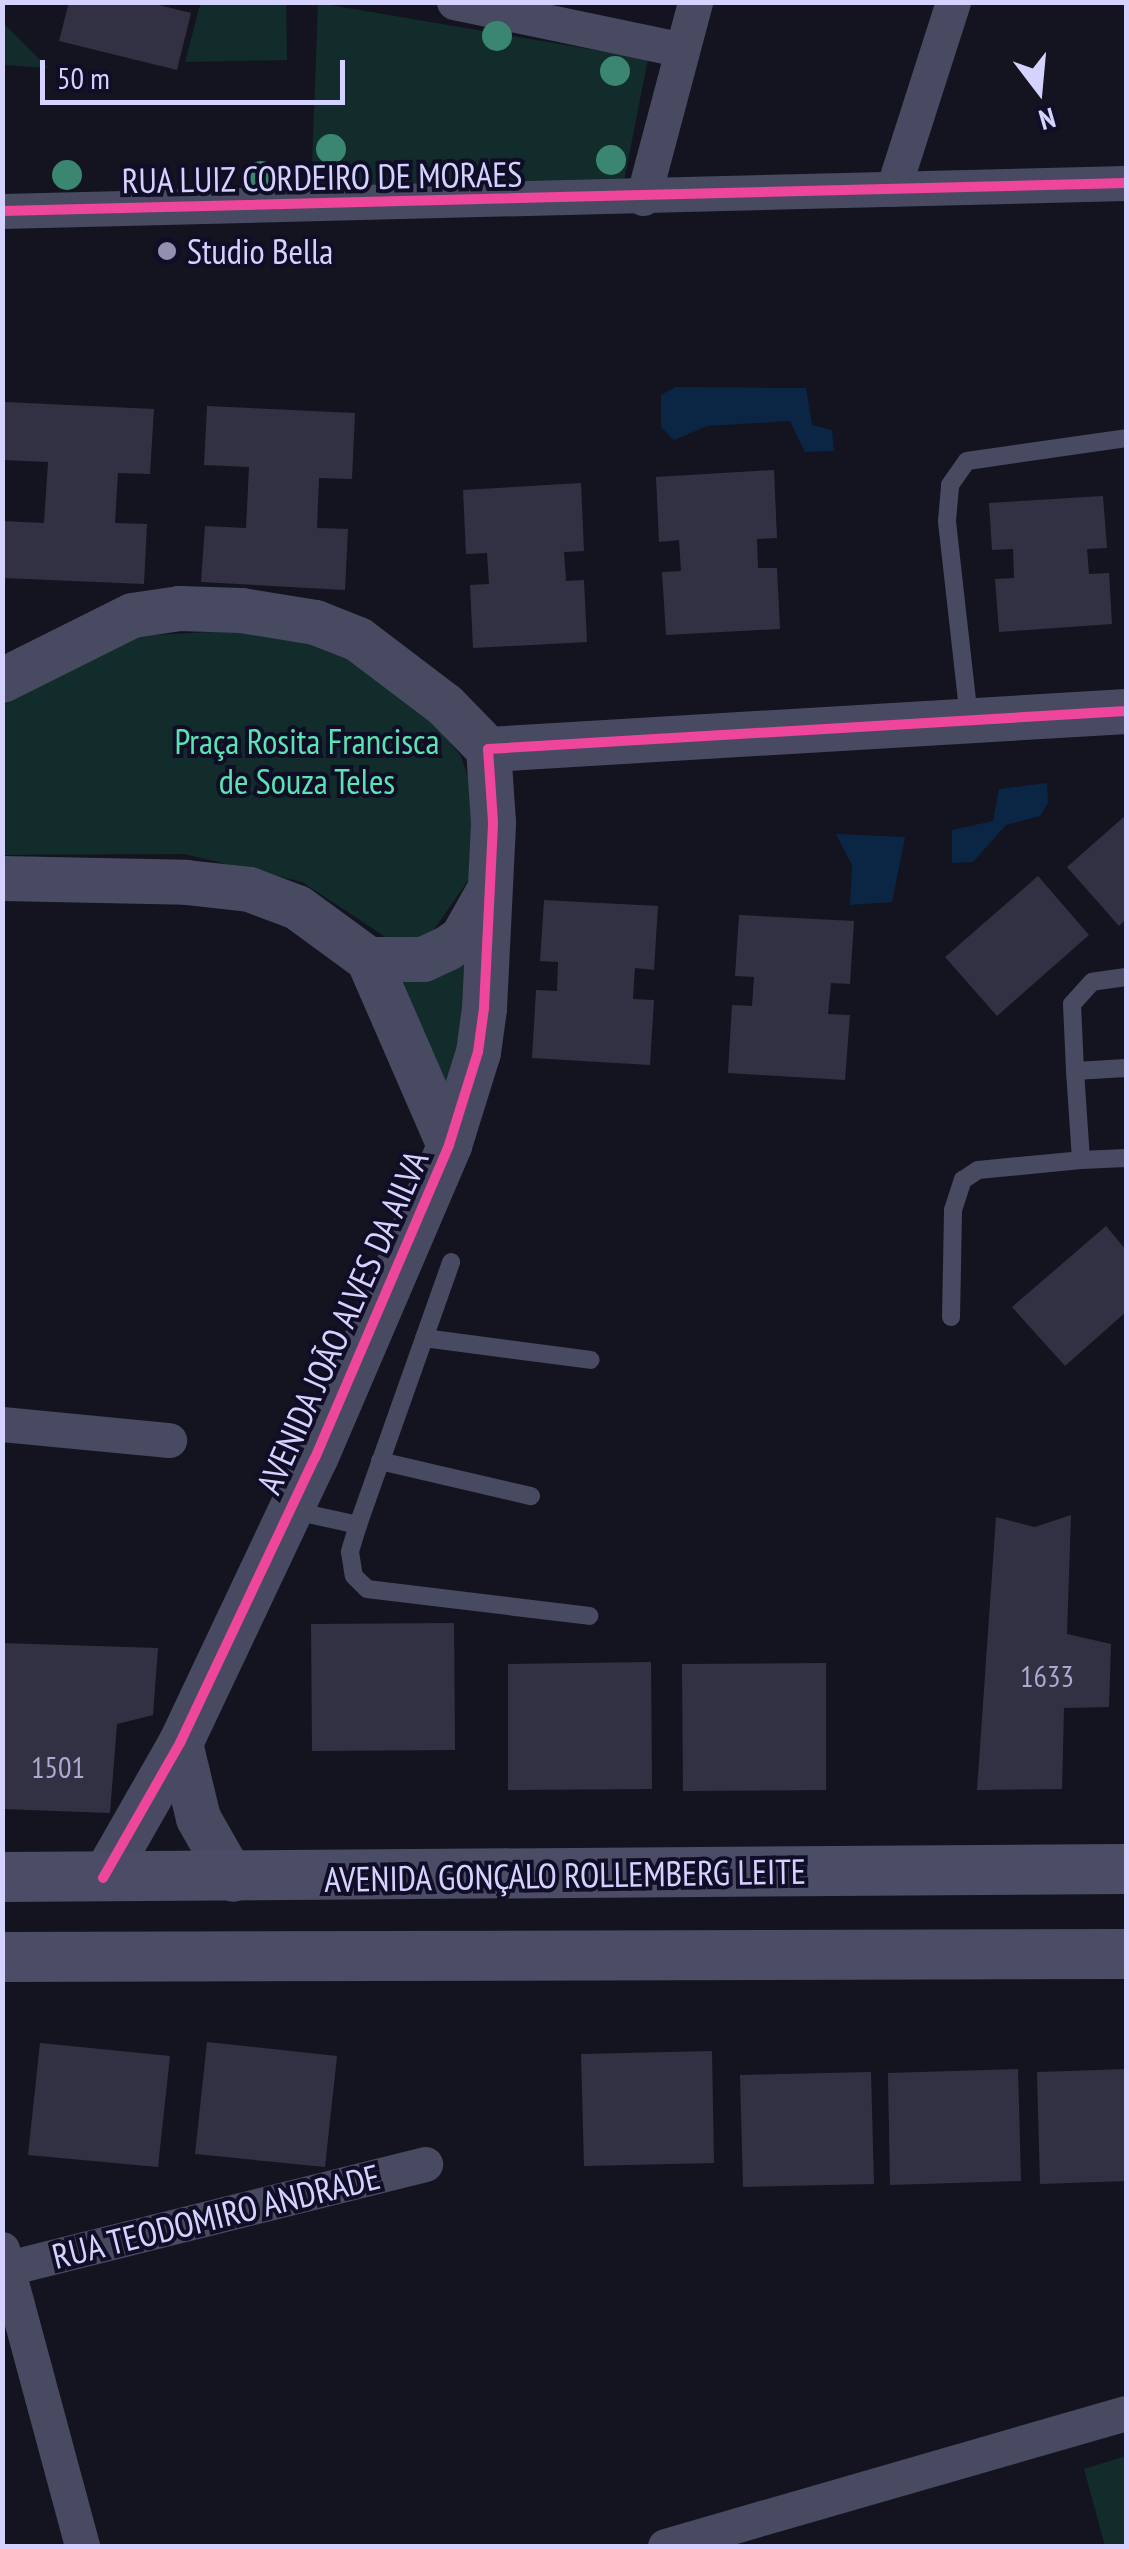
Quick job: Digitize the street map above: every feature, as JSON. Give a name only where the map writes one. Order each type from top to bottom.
[{"type":"main road","name":"AVENIDA GONÇALO ROLLEMBERG LEITE","points":[[2,1877],[1126,1869]]},
{"type":"main road","points":[[2,1956],[1126,1954]]},
{"type":"street","points":[[454,2],[679,49]]},
{"type":"street","points":[[643,198],[694,2]]},
{"type":"street","points":[[893,189],[954,2]]},
{"type":"street","name":"RUA LUIZ CORDEIRO DE MORAES","points":[[2,211],[1126,183]]},
{"type":"street","points":[[2,680],[132,615],[179,608],[241,610],[315,622],[358,639],[422,686],[488,749],[1126,711]]},
{"type":"street","name":"AVENIDA JOÃO ALVES DA AILVA","points":[[103,1878],[180,1743],[290,1510],[449,1145],[478,1052],[492,883],[488,749]]},
{"type":"street","points":[[2,878],[249,890],[297,906],[368,958],[449,1145]]},
{"type":"street","points":[[368,958],[423,959],[447,948],[476,916],[492,883]]},
{"type":"street","points":[[2,1424],[169,1440]]},
{"type":"street","points":[[180,1743],[198,1818],[232,1878]]},
{"type":"street","name":"RUA TEODOMIRO ANDRADE","points":[[82,2546],[5,2259],[425,2164]]},
{"type":"street","points":[[665,2546],[760,2534],[1126,2413]]},
{"type":"lane","points":[[970,720],[946,521],[950,485],[968,461],[1126,438]]},
{"type":"lane","points":[[1081,1160],[1072,1004],[1079,989],[1126,977]]},
{"type":"lane","points":[[1075,1072],[1126,1068]]},
{"type":"lane","points":[[951,1317],[954,1210],[964,1180],[978,1170],[1126,1158]]},
{"type":"lane","points":[[451,1262],[358,1526],[350,1552],[354,1576],[366,1589],[589,1616]]},
{"type":"lane","points":[[424,1338],[591,1360]]},
{"type":"lane","points":[[380,1461],[530,1496]]},
{"type":"lane","points":[[290,1510],[358,1526]]},
{"type":"green space","points":[[318,3],[648,59],[623,186],[311,194]]},
{"type":"green space","points":[[286,4],[287,60],[185,62],[200,5]]},
{"type":"green space","points":[[5,25],[48,68],[3,65]]},
{"type":"green space","name":"Praça Rosita Francisca de Souza Teles","points":[[248,630],[374,652],[461,756],[481,820],[474,872],[426,941],[387,938],[302,882],[184,854],[3,855],[2,706],[116,637]]},
{"type":"green space","points":[[474,949],[447,1101],[389,976],[416,982],[449,972]]},
{"type":"green space","points":[[1126,2456],[1126,2546],[1105,2546],[1084,2469]]},
{"type":"water","points":[[676,387],[806,388],[812,425],[832,430],[834,451],[805,452],[790,421],[707,426],[674,440],[661,427],[661,395]]},
{"type":"water","points":[[1047,783],[1048,803],[1040,816],[1006,825],[973,862],[952,863],[952,830],[993,821],[999,789]]},
{"type":"water","points":[[836,834],[905,837],[892,902],[850,905],[852,865]]},
{"type":"building","points":[[69,2],[147,2],[191,13],[177,70],[59,41]]},
{"type":"building","points":[[5,402],[154,409],[150,474],[118,473],[115,523],[147,524],[144,584],[2,578],[3,521],[44,523],[48,462],[3,460]]},
{"type":"building","points":[[207,406],[355,413],[352,479],[319,478],[317,528],[348,529],[345,590],[201,582],[205,526],[246,528],[249,467],[204,465]]},
{"type":"building","points":[[774,470],[777,538],[757,539],[758,568],[777,568],[780,629],[666,635],[662,572],[681,571],[679,540],[659,542],[656,477]]},
{"type":"building","points":[[581,483],[584,551],[564,552],[566,581],[584,580],[587,642],[473,648],[470,585],[489,584],[487,553],[466,554],[463,490]]},
{"type":"building","points":[[1103,496],[1107,548],[1087,549],[1089,574],[1109,573],[1112,624],[999,632],[995,579],[1014,578],[1013,549],[992,550],[989,503]]},
{"type":"building","points":[[1126,815],[1126,919],[1119,926],[1067,867]]},
{"type":"building","points":[[1038,876],[1089,935],[997,1016],[945,957]]},
{"type":"building","points":[[544,900],[658,906],[654,970],[635,968],[633,999],[654,1000],[650,1065],[532,1058],[536,990],[557,991],[558,962],[540,961]]},
{"type":"building","points":[[739,915],[854,921],[850,984],[831,983],[828,1014],[850,1015],[845,1080],[728,1073],[732,1005],[752,1006],[754,977],[735,976]]},
{"type":"building","points":[[1106,1226],[1126,1250],[1126,1312],[1065,1366],[1012,1307]]},
{"type":"building","points":[[1071,1515],[1067,1634],[1111,1644],[1109,1707],[1064,1708],[1062,1789],[977,1790],[996,1517],[1035,1527]]},
{"type":"building","points":[[454,1623],[455,1750],[312,1751],[311,1624]]},
{"type":"building","points":[[2,1643],[158,1648],[153,1715],[117,1724],[110,1813],[2,1809]]},
{"type":"building","points":[[651,1662],[652,1789],[508,1790],[508,1664]]},
{"type":"building","points":[[826,1663],[826,1790],[683,1791],[682,1664]]},
{"type":"building","points":[[207,2042],[337,2056],[325,2167],[195,2154]]},
{"type":"building","points":[[40,2043],[170,2056],[158,2167],[28,2155]]},
{"type":"building","points":[[712,2051],[714,2163],[584,2166],[581,2054]]},
{"type":"building","points":[[1018,2069],[1021,2181],[890,2185],[888,2073]]},
{"type":"building","points":[[1126,2069],[1126,2181],[1040,2184],[1037,2072]]},
{"type":"building","points":[[871,2072],[874,2184],[743,2187],[740,2075]]},
{"type":"cycle path","points":[[2,211],[1126,183]]},
{"type":"cycle path","points":[[103,1878],[180,1743],[315,1458],[449,1145],[478,1052],[484,1008],[493,822],[488,749],[1126,711]]},
{"type":"place","name":"Studio Bella","points":[[167,251]]}]
